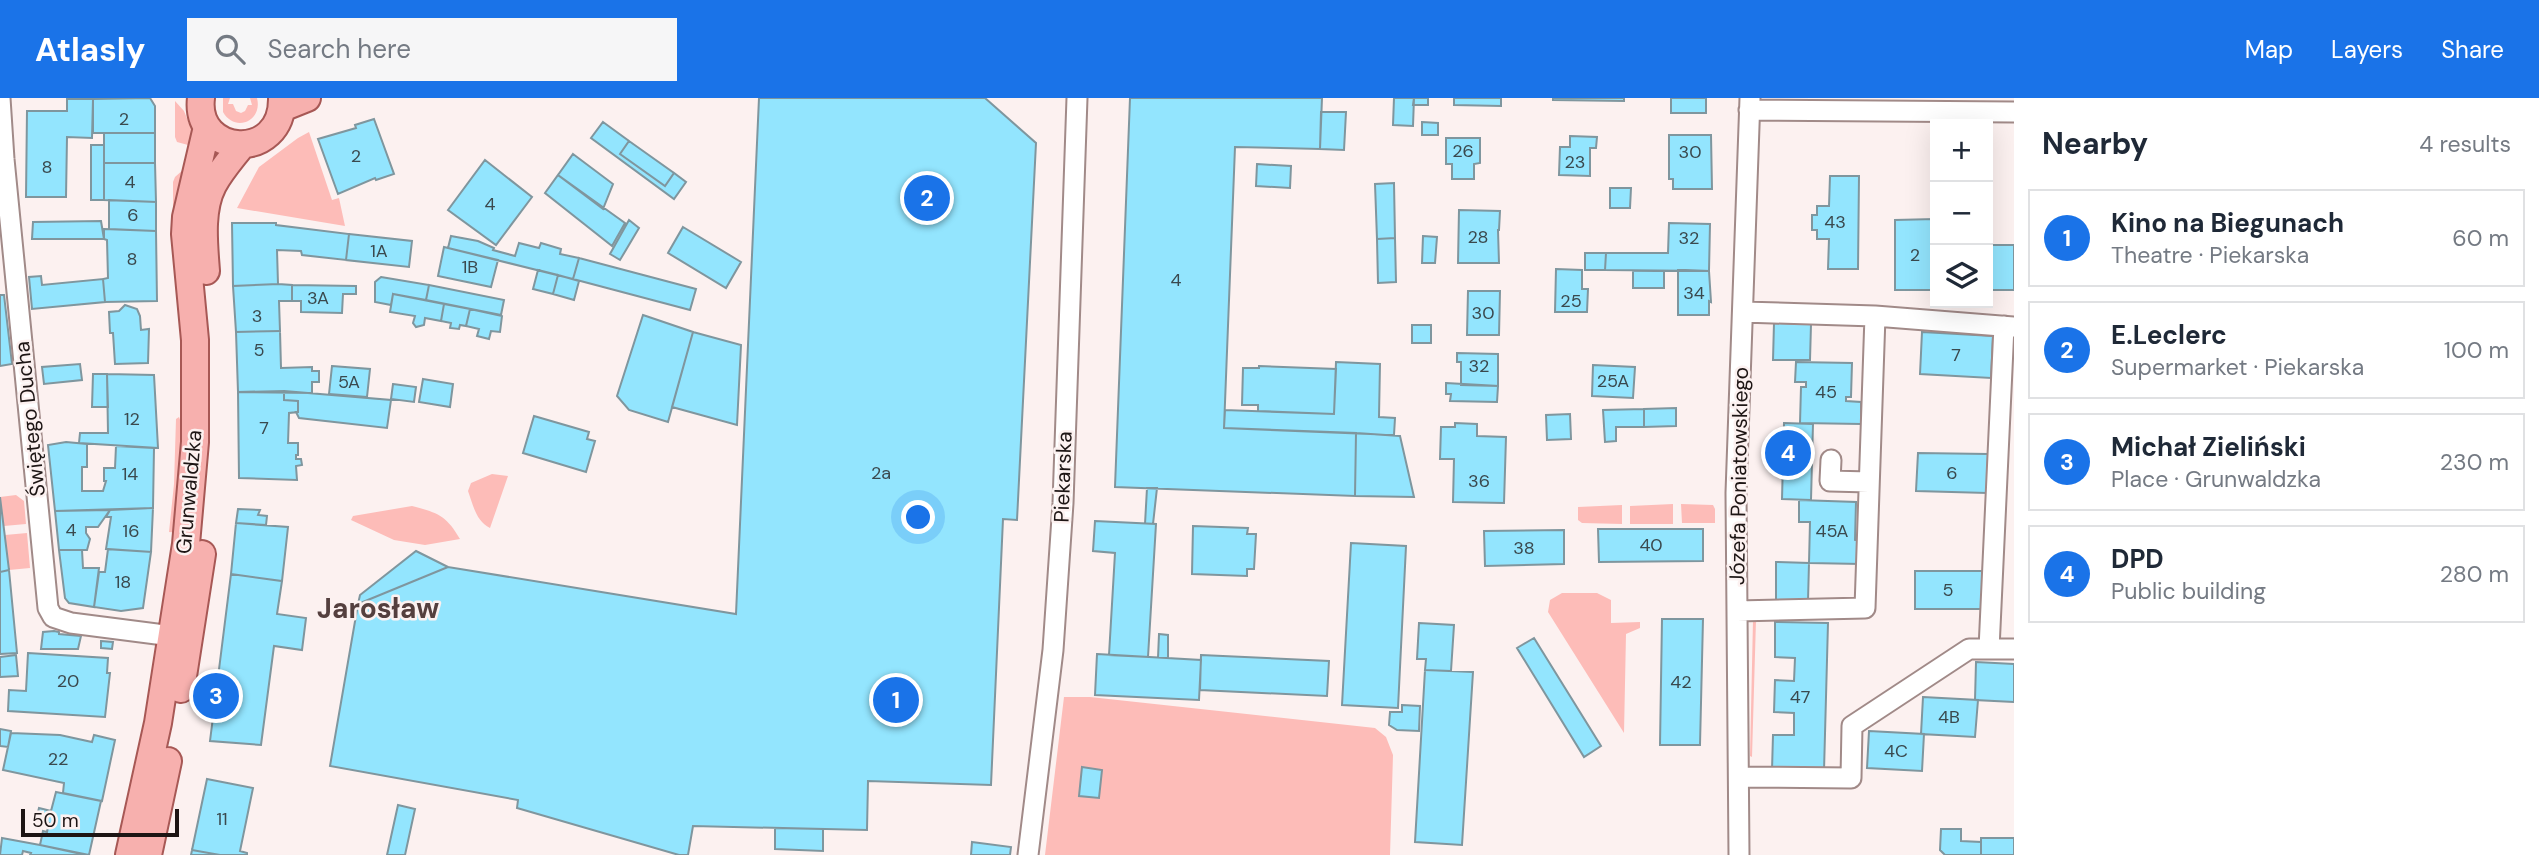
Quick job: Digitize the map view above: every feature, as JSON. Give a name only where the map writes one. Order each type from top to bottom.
[{"type":"main road","points":[[200,106],[216,137],[242,145],[254,143],[273,130],[282,103],[307,98]]},
{"type":"main road","name":"Grunwaldzka","points":[[129,855],[158,723],[186,544],[195,442],[195,340],[185,234],[200,106]]},
{"type":"main road","name":"Grunwaldzka","points":[[148,855],[190,646],[209,494],[213,441],[212,361],[204,224],[210,190],[242,145]]},
{"type":"street","name":"Świętego Ducha","points":[[0,98],[48,608],[53,617],[71,623],[172,636]]},
{"type":"street","name":"Piekarska","points":[[1028,855],[1053,650],[1063,503],[1077,98]]},
{"type":"street","points":[[1750,104],[2014,112]]},
{"type":"street","name":"Józefa Poniatowskiego","points":[[1739,855],[1736,493],[1750,104]]},
{"type":"street","points":[[1743,312],[1875,316],[2009,326],[1989,649]]},
{"type":"street","points":[[1737,611],[1865,608],[1875,316]]},
{"type":"street","points":[[1831,460],[1830,481],[1869,482]]},
{"type":"street","points":[[1739,777],[1850,778],[1852,726],[1969,649],[2014,649]]},
{"type":"shaded area","points":[[223,98],[230,98],[228,104],[233,104],[236,111],[241,113],[248,105],[252,105],[250,98],[257,98],[256,113],[247,122],[234,122],[223,112]]},
{"type":"shaded area","points":[[175,101],[184,111],[193,133],[173,222],[173,182],[184,169],[188,145],[177,142],[175,137]]},
{"type":"shaded area","points":[[309,132],[332,200],[339,198],[345,226],[237,208],[259,167]]},
{"type":"shaded area","points":[[179,417],[185,433],[179,533],[169,532],[176,419]]},
{"type":"shaded area","points":[[492,474],[508,476],[490,528],[478,517],[468,491],[471,483]]},
{"type":"shaded area","points":[[16,495],[24,501],[26,524],[4,526],[0,497]]},
{"type":"shaded area","points":[[1673,504],[1673,524],[1630,524],[1630,506]]},
{"type":"shaded area","points":[[1681,504],[1713,505],[1715,523],[1682,523]]},
{"type":"shaded area","points":[[1622,505],[1622,524],[1582,523],[1578,520],[1578,507]]},
{"type":"shaded area","points":[[412,506],[440,516],[460,539],[425,545],[394,540],[351,520],[353,516]]},
{"type":"shaded area","points":[[27,533],[30,568],[9,570],[5,535]]},
{"type":"shaded area","points":[[1562,593],[1597,593],[1611,600],[1611,623],[1640,622],[1640,628],[1626,634],[1624,733],[1548,612],[1550,600]]},
{"type":"shaded area","points":[[1753,620],[1756,620],[1752,757],[1750,756]]},
{"type":"shaded area","points":[[1064,697],[1090,697],[1375,728],[1386,737],[1393,755],[1390,855],[1045,855]]},
{"type":"building","points":[[150,98],[155,106],[155,133],[93,133],[93,99]]},
{"type":"building","points":[[759,98],[985,98],[1036,143],[1017,520],[1003,519],[991,785],[868,781],[867,830],[693,826],[688,855],[679,855],[517,808],[518,800],[330,766],[358,604],[448,567],[736,614]]},
{"type":"building","points":[[1130,98],[1322,98],[1320,149],[1235,147],[1224,428],[1356,433],[1355,496],[1115,487]]},
{"type":"building","points":[[1394,98],[1414,98],[1413,126],[1393,125]]},
{"type":"building","points":[[1414,98],[1428,98],[1428,105],[1413,105]]},
{"type":"building","points":[[1454,98],[1501,98],[1501,106],[1454,105]]},
{"type":"building","points":[[1624,98],[1624,101],[1553,100]]},
{"type":"building","points":[[1671,98],[1706,98],[1706,113],[1671,113]]},
{"type":"building","points":[[67,99],[93,99],[92,138],[67,137],[66,197],[26,197],[27,111],[67,111]]},
{"type":"building","points":[[1321,112],[1346,112],[1344,150],[1320,149]]},
{"type":"building","points":[[374,119],[394,174],[376,180],[375,178],[338,194],[318,139],[356,128],[355,125]]},
{"type":"building","points":[[603,122],[629,141],[620,154],[665,186],[674,173],[686,182],[674,199],[591,138]]},
{"type":"building","points":[[1422,122],[1438,123],[1438,135],[1422,135]]},
{"type":"building","points":[[104,133],[155,133],[155,163],[104,163]]},
{"type":"building","points":[[1669,135],[1711,135],[1712,189],[1673,189],[1673,179],[1669,179]]},
{"type":"building","points":[[1570,136],[1597,137],[1596,148],[1590,148],[1590,176],[1559,175],[1560,147],[1570,147]]},
{"type":"building","points":[[1446,138],[1480,138],[1480,163],[1474,164],[1474,179],[1452,179],[1452,164],[1446,164]]},
{"type":"building","points":[[629,141],[674,173],[665,186],[620,154]]},
{"type":"building","points":[[91,145],[104,145],[104,200],[91,200]]},
{"type":"building","points":[[573,154],[613,184],[603,209],[558,175]]},
{"type":"building","points":[[485,160],[532,197],[496,245],[448,210]]},
{"type":"building","points":[[104,163],[155,163],[156,202],[104,200]]},
{"type":"building","points":[[1257,164],[1291,166],[1290,188],[1256,186]]},
{"type":"building","points":[[558,175],[625,223],[612,246],[545,193]]},
{"type":"building","points":[[1830,176],[1859,176],[1858,269],[1828,269],[1829,239],[1817,239],[1817,230],[1812,230],[1812,215],[1817,215],[1817,206],[1829,206]]},
{"type":"building","points":[[1394,183],[1395,238],[1377,239],[1375,184]]},
{"type":"building","points":[[1610,188],[1631,188],[1630,208],[1610,208]]},
{"type":"building","points":[[109,200],[156,202],[156,231],[109,229]]},
{"type":"building","points":[[1459,210],[1500,211],[1499,263],[1458,263]]},
{"type":"building","points":[[1930,219],[1930,290],[1895,290],[1895,220]]},
{"type":"building","points":[[629,220],[639,228],[620,260],[610,254]]},
{"type":"building","points":[[101,221],[104,239],[32,239],[33,222]]},
{"type":"building","points":[[232,223],[276,223],[349,234],[346,260],[302,255],[301,251],[277,250],[278,284],[233,286]]},
{"type":"building","points":[[1669,223],[1710,224],[1709,271],[1605,270],[1606,253],[1668,253]]},
{"type":"building","points":[[683,227],[741,262],[726,288],[668,253]]},
{"type":"building","points":[[104,229],[156,231],[157,301],[105,302],[103,279],[108,278]]},
{"type":"building","points":[[349,234],[412,241],[409,267],[346,260]]},
{"type":"building","points":[[451,236],[478,241],[494,248],[493,250],[515,256],[519,243],[539,248],[541,243],[561,249],[560,254],[579,258],[573,279],[448,248]]},
{"type":"building","points":[[1423,236],[1437,237],[1435,263],[1422,263]]},
{"type":"building","points":[[1395,238],[1396,282],[1378,283],[1377,239]]},
{"type":"building","points":[[1993,245],[2014,245],[2014,290],[1993,290]]},
{"type":"building","points":[[444,247],[498,260],[491,287],[438,276]]},
{"type":"building","points":[[1585,253],[1606,253],[1605,270],[1585,270]]},
{"type":"building","points":[[579,258],[696,289],[690,310],[573,279]]},
{"type":"building","points":[[1556,269],[1582,270],[1582,289],[1588,289],[1587,312],[1555,312]]},
{"type":"building","points":[[538,270],[558,275],[553,294],[533,289]]},
{"type":"building","points":[[1678,270],[1709,271],[1709,315],[1678,315]]},
{"type":"building","points":[[1633,271],[1664,271],[1664,288],[1633,288]]},
{"type":"building","points":[[558,275],[579,281],[574,300],[553,294]]},
{"type":"building","points":[[41,276],[42,285],[103,279],[105,302],[32,309],[29,277]]},
{"type":"building","points":[[381,277],[429,285],[426,300],[393,294],[391,305],[375,302],[375,282]]},
{"type":"building","points":[[292,285],[292,301],[279,301],[280,331],[236,332],[233,286]]},
{"type":"building","points":[[292,285],[356,286],[356,294],[343,294],[342,313],[301,312],[301,301],[292,301]]},
{"type":"building","points":[[429,285],[504,300],[501,315],[426,300]]},
{"type":"building","points":[[1468,291],[1500,291],[1499,335],[1467,335]]},
{"type":"building","points":[[393,294],[444,304],[441,321],[425,318],[424,325],[416,327],[413,323],[415,316],[390,312]]},
{"type":"building","points":[[0,295],[4,295],[12,364],[0,366]]},
{"type":"building","points":[[444,304],[470,309],[466,326],[460,325],[459,329],[450,328],[451,323],[441,321]]},
{"type":"building","points":[[125,305],[137,309],[141,330],[149,329],[148,363],[115,364],[109,312],[119,311]]},
{"type":"building","points":[[470,309],[502,316],[500,332],[491,331],[489,339],[477,336],[479,329],[466,326]]},
{"type":"building","points":[[643,315],[693,332],[668,422],[629,410],[617,396]]},
{"type":"building","points":[[1774,323],[1811,324],[1810,360],[1773,360]]},
{"type":"building","points":[[1412,325],[1431,325],[1431,343],[1412,343]]},
{"type":"building","points":[[280,331],[281,368],[312,367],[312,371],[319,371],[319,382],[312,382],[312,393],[238,392],[236,332]]},
{"type":"building","points":[[693,332],[741,345],[737,425],[672,407]]},
{"type":"building","points":[[1922,332],[1993,336],[1991,378],[1920,374]]},
{"type":"building","points":[[1457,353],[1498,354],[1498,386],[1461,385],[1461,362],[1457,362]]},
{"type":"building","points":[[1336,362],[1380,364],[1379,417],[1395,418],[1394,435],[1224,428],[1225,410],[1334,414]]},
{"type":"building","points":[[1796,362],[1852,363],[1851,397],[1846,397],[1846,401],[1861,402],[1861,424],[1800,423],[1801,387],[1806,387],[1806,382],[1795,382]]},
{"type":"building","points":[[80,364],[82,380],[44,384],[42,367]]},
{"type":"building","points":[[1593,365],[1635,367],[1633,398],[1592,396]]},
{"type":"building","points":[[332,366],[370,369],[367,397],[329,394]]},
{"type":"building","points":[[1259,366],[1336,369],[1334,414],[1258,411],[1258,405],[1242,405],[1243,368]]},
{"type":"building","points":[[93,374],[107,374],[108,407],[92,407]]},
{"type":"building","points":[[107,374],[154,375],[158,448],[79,443],[80,433],[108,433]]},
{"type":"building","points":[[423,379],[453,384],[450,407],[419,402]]},
{"type":"building","points":[[1446,383],[1498,386],[1497,402],[1450,401],[1451,394],[1446,394]]},
{"type":"building","points":[[393,384],[416,387],[414,402],[391,399]]},
{"type":"building","points":[[284,391],[284,400],[298,401],[298,412],[289,413],[288,443],[298,443],[296,459],[301,459],[302,465],[296,466],[297,480],[239,478],[238,392]]},
{"type":"building","points":[[284,391],[391,400],[387,428],[299,418],[296,412],[298,401],[284,400]]},
{"type":"building","points":[[1676,408],[1676,426],[1644,427],[1644,409]]},
{"type":"building","points":[[1644,409],[1644,427],[1616,427],[1616,441],[1605,442],[1603,410]]},
{"type":"building","points":[[1570,414],[1571,439],[1547,440],[1546,415]]},
{"type":"building","points":[[534,416],[589,432],[587,439],[595,441],[586,472],[523,453]]},
{"type":"building","points":[[1455,423],[1477,424],[1477,436],[1506,437],[1504,503],[1453,502],[1454,459],[1440,459],[1441,427],[1455,427]]},
{"type":"building","points":[[1784,423],[1813,424],[1811,500],[1782,499]]},
{"type":"building","points":[[1356,433],[1400,436],[1414,497],[1355,496]]},
{"type":"building","points":[[66,442],[87,444],[87,467],[82,467],[82,491],[103,491],[106,481],[104,468],[115,468],[116,446],[154,448],[153,508],[55,511],[48,445]]},
{"type":"building","points":[[1918,453],[1988,454],[1987,493],[1916,491]]},
{"type":"building","points":[[1147,488],[1157,488],[1153,524],[1145,524]]},
{"type":"building","points":[[0,497],[9,570],[0,572]]},
{"type":"building","points":[[1799,500],[1856,502],[1855,540],[1862,541],[1861,564],[1809,563],[1810,522],[1799,522]]},
{"type":"building","points":[[153,508],[151,552],[106,549],[111,517],[106,517],[110,510]]},
{"type":"building","points":[[238,509],[260,510],[258,515],[267,516],[266,525],[236,523]]},
{"type":"building","points":[[110,510],[98,527],[86,527],[90,539],[87,550],[59,550],[55,511]]},
{"type":"building","points":[[1095,521],[1156,524],[1148,657],[1109,655],[1115,553],[1093,551]]},
{"type":"building","points":[[236,523],[288,527],[282,581],[231,574]]},
{"type":"building","points":[[1193,526],[1248,528],[1247,534],[1256,534],[1254,569],[1247,569],[1247,576],[1192,574]]},
{"type":"building","points":[[1598,529],[1703,529],[1703,561],[1599,562]]},
{"type":"building","points":[[1564,530],[1564,564],[1485,566],[1484,531]]},
{"type":"building","points":[[1351,543],[1406,546],[1398,708],[1342,705]]},
{"type":"building","points":[[108,549],[151,552],[143,608],[121,611],[94,607],[99,572],[105,572]]},
{"type":"building","points":[[59,550],[82,550],[83,568],[99,568],[94,607],[69,603],[65,598]]},
{"type":"building","points":[[416,551],[448,567],[358,604],[360,595]]},
{"type":"building","points":[[1776,562],[1809,563],[1808,601],[1776,601]]},
{"type":"building","points":[[9,570],[17,653],[0,654],[0,572]]},
{"type":"building","points":[[1915,571],[1982,571],[1982,609],[1915,609]]},
{"type":"building","points":[[231,574],[282,581],[277,614],[306,618],[302,650],[274,646],[261,745],[210,741]]},
{"type":"building","points":[[1662,619],[1703,619],[1700,745],[1660,745]]},
{"type":"building","points":[[1775,622],[1828,623],[1824,771],[1772,770],[1773,735],[1794,735],[1794,713],[1774,712],[1775,680],[1794,681],[1795,658],[1775,657]]},
{"type":"building","points":[[1419,623],[1454,625],[1451,671],[1425,670],[1426,659],[1417,659]]},
{"type":"building","points":[[54,631],[81,636],[78,649],[41,649],[43,632]]},
{"type":"building","points":[[1159,634],[1168,635],[1168,658],[1158,658]]},
{"type":"building","points":[[1534,638],[1601,746],[1584,757],[1517,648]]},
{"type":"building","points":[[101,641],[113,642],[112,649],[101,648]]},
{"type":"building","points":[[28,653],[108,658],[107,673],[110,673],[105,717],[8,711],[9,690],[26,691]]},
{"type":"building","points":[[1097,654],[1201,660],[1199,700],[1095,695]]},
{"type":"building","points":[[16,655],[18,676],[0,677],[0,657]]},
{"type":"building","points":[[1201,655],[1329,661],[1327,696],[1200,690]]},
{"type":"building","points":[[1976,662],[2014,664],[2014,702],[1975,700]]},
{"type":"building","points":[[1425,670],[1473,672],[1462,845],[1415,842]]},
{"type":"building","points":[[1923,697],[1978,700],[1975,737],[1921,734]]},
{"type":"building","points":[[1402,705],[1420,706],[1419,731],[1397,730],[1389,725],[1390,712],[1402,712]]},
{"type":"building","points":[[0,729],[11,731],[8,747],[0,746]]},
{"type":"building","points":[[1869,731],[1924,734],[1922,771],[1867,768]]},
{"type":"building","points":[[11,733],[60,735],[92,742],[94,735],[115,740],[102,801],[63,793],[64,783],[3,770]]},
{"type":"building","points":[[1082,767],[1102,770],[1099,798],[1079,796]]},
{"type":"building","points":[[207,779],[253,788],[240,851],[247,855],[220,855],[192,850]]},
{"type":"building","points":[[56,792],[101,801],[89,855],[40,845],[43,831],[47,832],[49,823],[36,820],[39,808],[51,811]]},
{"type":"building","points":[[398,805],[415,809],[405,855],[387,855]]},
{"type":"building","points":[[775,828],[823,829],[823,851],[775,849]]},
{"type":"building","points":[[1941,829],[1961,829],[1961,841],[1981,842],[1981,855],[1945,855],[1940,850]]},
{"type":"building","points":[[2,838],[86,855],[30,855],[31,853],[23,851],[22,855],[0,855]]},
{"type":"building","points":[[1981,838],[2014,838],[2014,855],[1981,855]]},
{"type":"building","points":[[972,842],[1011,847],[1010,855],[971,855]]},
{"type":"building","points":[[192,850],[220,855],[191,855]]},
{"type":"place","name":"E.Leclerc","points":[[927,198]]},
{"type":"place","name":"DPD","points":[[1788,453]]},
{"type":"place","name":"Michał Zieliński","points":[[216,696]]},
{"type":"place","name":"Kino na Biegunach","points":[[896,700]]},
{"type":"district","name":"Jarosław","points":[[378,608]]}]
